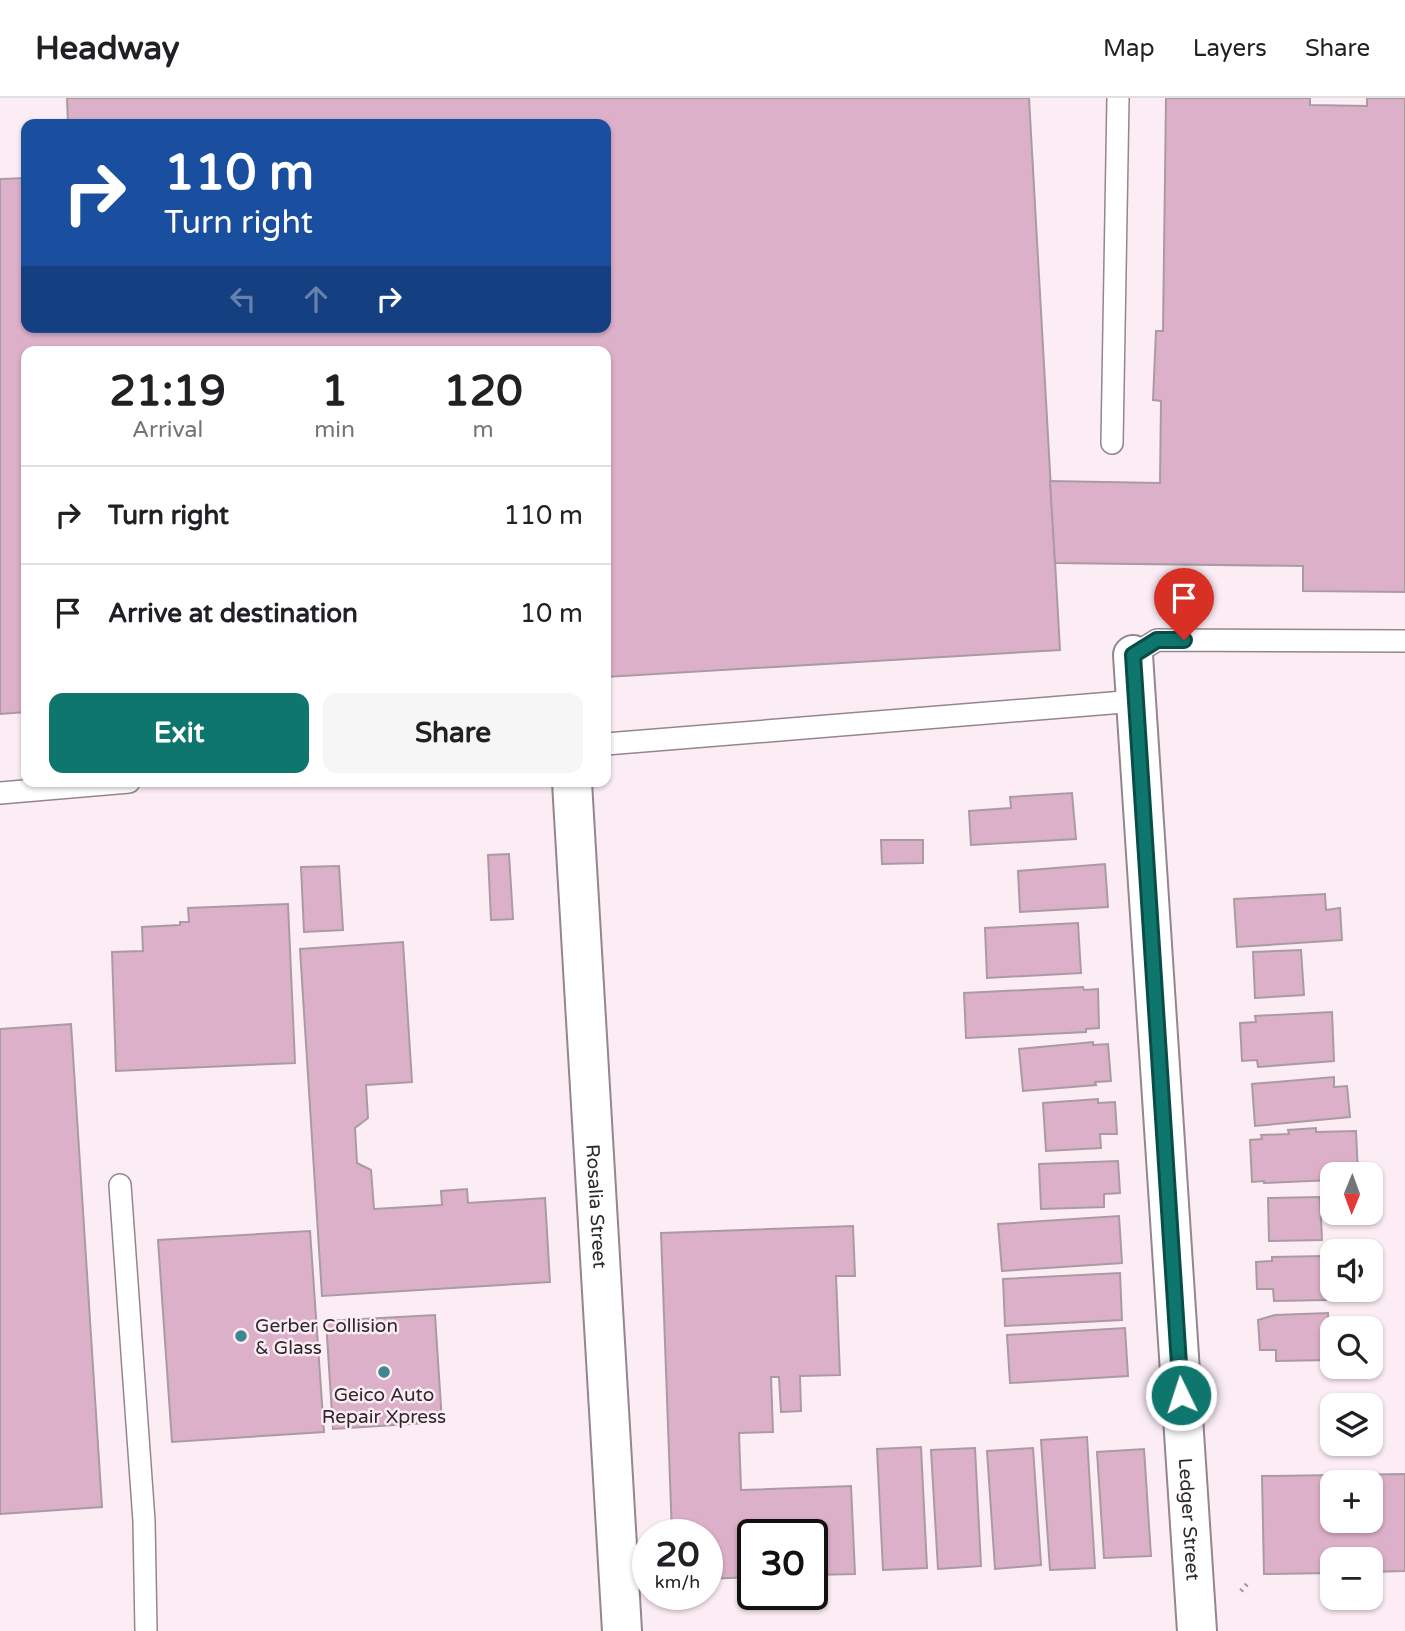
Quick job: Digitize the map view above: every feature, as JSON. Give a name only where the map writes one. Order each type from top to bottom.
[{"type":"street","name":"Ledger Street","points":[[1133,655],[1197,1631]]},
{"type":"street","name":"Rosalia Street","points":[[572,787],[622,1631]]},
{"type":"lane","points":[[1112,443],[1118,98]]},
{"type":"lane","points":[[1133,655],[1157,640],[1405,642]]},
{"type":"lane","points":[[611,744],[1136,701]]},
{"type":"lane","points":[[0,793],[70,787]]},
{"type":"lane","points":[[120,1185],[144,1521],[146,1631]]},
{"type":"path","points":[[1241,1591],[1248,1584]]},
{"type":"building","points":[[67,98],[1029,98],[1060,650],[611,677],[611,346],[21,346],[21,712],[0,714],[0,179],[21,178],[21,333],[611,333],[611,119],[68,119]]},
{"type":"building","points":[[1166,98],[1310,98],[1310,105],[1367,106],[1367,98],[1405,98],[1405,592],[1303,591],[1303,566],[1055,563],[1050,481],[1160,483],[1161,401],[1153,400],[1156,331],[1163,331]]},
{"type":"building","points":[[1072,793],[1076,839],[971,845],[969,811],[1011,808],[1010,797]]},
{"type":"building","points":[[881,840],[923,840],[923,863],[882,864]]},
{"type":"building","points":[[509,854],[513,919],[491,920],[488,855]]},
{"type":"building","points":[[1105,864],[1108,907],[1020,912],[1018,871]]},
{"type":"building","points":[[339,866],[343,930],[304,932],[301,867]]},
{"type":"building","points":[[1325,894],[1326,910],[1340,908],[1342,940],[1237,947],[1234,899]]},
{"type":"building","points":[[288,904],[295,1063],[116,1071],[112,952],[143,951],[142,927],[189,922],[188,908]]},
{"type":"building","points":[[1078,923],[1081,973],[987,978],[985,928]]},
{"type":"building","points":[[403,942],[412,1082],[366,1085],[368,1118],[355,1128],[357,1163],[371,1170],[374,1209],[442,1205],[441,1191],[467,1189],[468,1203],[545,1198],[550,1282],[322,1296],[300,949]]},
{"type":"building","points":[[1301,950],[1304,995],[1255,998],[1253,952]]},
{"type":"building","points":[[1083,987],[1084,990],[1098,989],[1099,1028],[1086,1029],[1086,1032],[966,1038],[964,993]]},
{"type":"building","points":[[1332,1012],[1334,1061],[1258,1067],[1257,1060],[1242,1061],[1240,1023],[1256,1022],[1255,1016]]},
{"type":"building","points":[[71,1024],[102,1507],[0,1514],[0,1029]]},
{"type":"building","points":[[1093,1042],[1093,1045],[1108,1044],[1111,1081],[1095,1082],[1096,1085],[1023,1091],[1019,1049]]},
{"type":"building","points":[[1334,1077],[1334,1087],[1347,1086],[1350,1117],[1255,1126],[1252,1084]]},
{"type":"building","points":[[1098,1099],[1098,1103],[1115,1102],[1117,1134],[1100,1134],[1101,1148],[1046,1151],[1043,1103]]},
{"type":"building","points":[[1316,1128],[1316,1132],[1356,1131],[1357,1162],[1320,1162],[1320,1181],[1252,1182],[1250,1140],[1262,1139],[1261,1135],[1289,1134],[1288,1130]]},
{"type":"building","points":[[1118,1161],[1120,1193],[1104,1194],[1104,1207],[1041,1209],[1039,1164]]},
{"type":"building","points":[[1320,1197],[1322,1239],[1269,1241],[1268,1198]]},
{"type":"building","points":[[1119,1216],[1122,1263],[1002,1271],[998,1224]]},
{"type":"building","points":[[853,1226],[855,1276],[836,1276],[840,1375],[800,1376],[801,1411],[781,1412],[779,1377],[771,1377],[773,1432],[739,1433],[741,1490],[851,1486],[855,1574],[828,1575],[828,1519],[737,1519],[737,1578],[723,1578],[723,1519],[671,1519],[661,1233]]},
{"type":"building","name":"Gerber Collision & Glass","points":[[310,1231],[324,1432],[172,1442],[158,1240]]},
{"type":"building","points":[[1320,1256],[1320,1300],[1274,1301],[1273,1289],[1257,1289],[1256,1262],[1272,1261],[1272,1257]]},
{"type":"building","points":[[1120,1273],[1122,1320],[1005,1326],[1003,1279]]},
{"type":"building","points":[[1328,1313],[1328,1316],[1320,1316],[1320,1360],[1276,1361],[1276,1350],[1260,1350],[1258,1320],[1275,1315]]},
{"type":"building","name":"Geico Auto Repair Xpress","points":[[435,1315],[442,1422],[333,1429],[326,1321]]},
{"type":"building","points":[[1125,1328],[1128,1376],[1010,1383],[1007,1335]]},
{"type":"building","points":[[1087,1437],[1095,1568],[1050,1570],[1041,1440]]},
{"type":"building","points":[[921,1447],[927,1568],[883,1570],[877,1449]]},
{"type":"building","points":[[975,1448],[981,1566],[938,1569],[931,1450]]},
{"type":"building","points":[[1033,1448],[1041,1565],[995,1569],[987,1451]]},
{"type":"building","points":[[1144,1449],[1151,1556],[1104,1558],[1097,1452]]},
{"type":"building","points":[[1383,1474],[1405,1474],[1405,1571],[1383,1572],[1383,1547],[1320,1547],[1320,1573],[1264,1574],[1262,1476],[1320,1475],[1320,1533],[1383,1533]]},
{"type":"place","name":"Gerber Collision & Glass","points":[[241,1336]]},
{"type":"place","name":"Geico Auto Repair Xpress","points":[[384,1372]]},
{"type":"route","points":[[1181,1395],[1133,655],[1157,640],[1184,640]]}]
